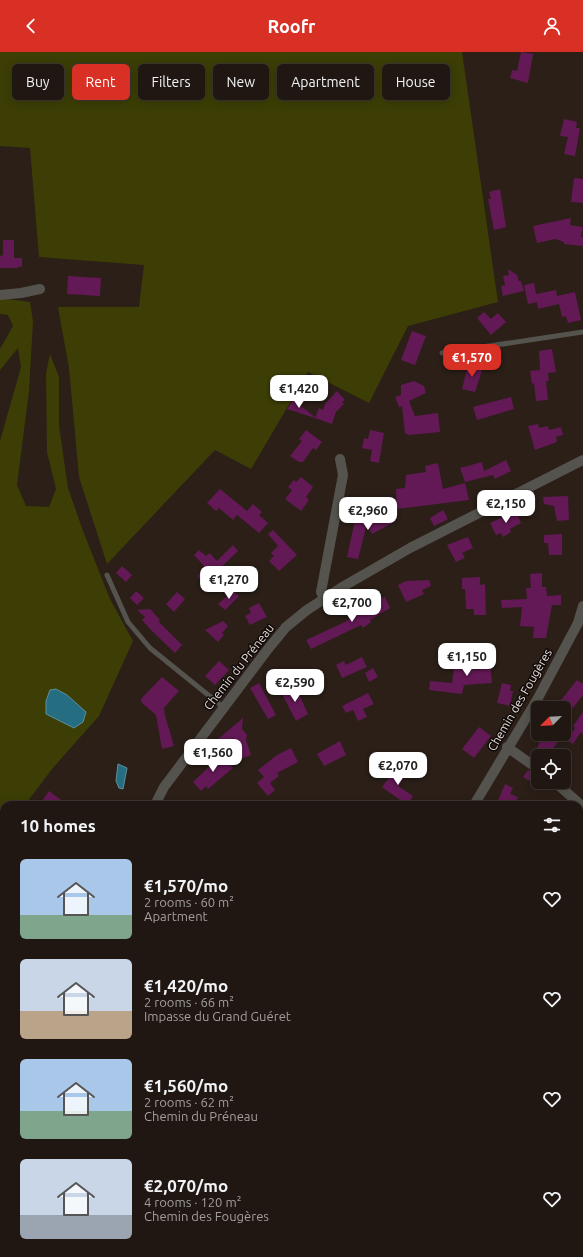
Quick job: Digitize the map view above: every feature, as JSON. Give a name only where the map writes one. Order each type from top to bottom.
[{"type":"street","points":[[0,295],[40,289]]},
{"type":"street","points":[[324,598],[320,592],[342,475],[340,459]]},
{"type":"street","name":"Chemin du Préneau","points":[[157,801],[164,787],[268,648],[286,627],[307,610],[324,598],[410,548],[583,460]]},
{"type":"street","name":"Chemin des Fougères","points":[[476,801],[507,747],[542,691],[578,622],[583,606]]},
{"type":"street","points":[[507,747],[531,764]]},
{"type":"street","points":[[563,789],[576,801]]},
{"type":"lane","points":[[442,353],[583,332]]},
{"type":"lane","points":[[107,575],[128,622],[150,648],[224,708]]},
{"type":"shaded area","points":[[0,52],[462,52],[498,302],[408,326],[369,403],[308,372],[251,469],[215,450],[107,564],[79,477],[69,368],[58,307],[139,307],[144,265],[39,257],[30,148],[0,146]]},
{"type":"shaded area","points":[[0,298],[30,302],[33,321],[29,391],[17,485],[26,506],[49,507],[56,489],[47,452],[46,373],[50,354],[59,377],[59,426],[68,488],[110,599],[133,641],[99,716],[52,769],[28,801],[0,801],[0,441],[21,367],[18,348],[0,370],[0,349],[13,326],[8,315],[0,314]]},
{"type":"water","points":[[56,689],[67,695],[86,712],[83,722],[74,728],[46,714],[46,701],[50,690]]},
{"type":"water","points":[[118,764],[127,768],[123,789],[119,788],[116,781]]},
{"type":"building","points":[[521,52],[533,54],[528,83],[510,78],[512,70],[517,71]]},
{"type":"building","points":[[564,119],[577,122],[576,128],[580,128],[575,156],[564,154],[568,137],[560,136]]},
{"type":"building","points":[[574,178],[583,179],[583,203],[571,202]]},
{"type":"building","points":[[500,189],[506,227],[494,230],[488,199],[491,199],[489,192]]},
{"type":"building","points":[[571,218],[570,225],[583,227],[581,237],[583,237],[583,246],[564,244],[564,242],[555,239],[537,243],[533,226]]},
{"type":"building","points":[[3,240],[14,240],[14,258],[22,258],[22,266],[16,268],[0,268],[0,256],[3,255]]},
{"type":"building","points":[[508,269],[517,275],[519,281],[521,281],[524,291],[503,296],[501,286],[505,285],[503,276],[509,275]]},
{"type":"building","points":[[68,276],[101,278],[100,296],[67,294]]},
{"type":"building","points":[[534,283],[536,294],[556,290],[557,296],[575,292],[581,320],[568,323],[566,316],[562,317],[559,304],[538,309],[537,302],[528,304],[524,285]]},
{"type":"building","points":[[484,312],[491,319],[498,313],[506,322],[491,335],[477,318]]},
{"type":"building","points":[[412,331],[426,336],[415,365],[401,360]]},
{"type":"building","points":[[552,349],[556,372],[548,373],[549,381],[546,381],[548,400],[536,401],[534,383],[532,384],[530,371],[540,370],[539,351]]},
{"type":"building","points":[[471,363],[483,367],[475,392],[462,389],[467,369],[469,369]]},
{"type":"building","points":[[414,381],[424,386],[426,393],[409,401],[415,416],[438,413],[440,432],[409,435],[405,433],[402,406],[399,407],[395,397],[401,395],[401,385]]},
{"type":"building","points":[[337,391],[345,400],[342,402],[344,404],[336,412],[332,424],[315,418],[319,408],[323,410],[325,404]]},
{"type":"building","points":[[511,397],[514,409],[477,420],[473,407]]},
{"type":"building","points":[[293,400],[315,417],[315,418],[287,409]]},
{"type":"building","points":[[538,424],[539,428],[548,426],[549,430],[561,427],[563,435],[556,437],[557,442],[535,450],[528,426]]},
{"type":"building","points":[[306,430],[322,442],[316,450],[313,448],[303,462],[299,462],[290,456],[302,441],[299,439]]},
{"type":"building","points":[[370,430],[384,433],[379,463],[370,461],[372,450],[362,448],[364,438],[368,439]]},
{"type":"building","points":[[506,460],[511,471],[495,479],[493,475],[465,482],[460,468],[482,462],[484,471]]},
{"type":"building","points":[[438,463],[443,489],[465,483],[469,500],[397,509],[396,489],[405,488],[406,475],[426,472],[425,466]]},
{"type":"building","points":[[301,477],[313,487],[306,497],[309,500],[301,511],[285,499],[292,490],[288,487],[294,480],[296,482]]},
{"type":"building","points":[[220,489],[247,511],[253,504],[262,512],[259,515],[268,523],[259,533],[237,515],[233,520],[219,508],[216,511],[207,503]]},
{"type":"building","points":[[568,496],[569,520],[557,521],[554,506],[544,504],[543,497]]},
{"type":"building","points":[[389,508],[396,521],[372,534],[367,524],[358,559],[347,557],[355,520],[366,522]]},
{"type":"building","points":[[443,510],[448,519],[434,526],[430,518]]},
{"type":"building","points":[[516,511],[521,523],[510,529],[511,532],[503,537],[501,533],[496,535],[490,523]]},
{"type":"building","points":[[273,530],[297,555],[279,571],[269,561],[274,556],[271,553],[278,546],[268,534]]},
{"type":"building","points":[[562,534],[562,555],[549,555],[548,543],[544,543],[544,535]]},
{"type":"building","points":[[468,537],[473,548],[462,553],[465,558],[456,562],[447,545]]},
{"type":"building","points":[[233,545],[238,551],[212,576],[214,578],[206,586],[197,576],[204,569],[204,566],[194,555],[199,550],[206,556],[210,553],[217,561]]},
{"type":"building","points":[[122,566],[132,575],[126,582],[116,573]]},
{"type":"building","points":[[542,573],[542,587],[546,587],[547,596],[561,595],[561,605],[552,605],[546,638],[533,638],[534,627],[520,626],[522,607],[502,608],[501,600],[527,599],[526,588],[531,588],[530,574]]},
{"type":"building","points":[[480,577],[480,585],[485,584],[486,615],[474,615],[474,609],[466,609],[465,589],[462,589],[462,578]]},
{"type":"building","points":[[429,580],[431,586],[422,590],[424,594],[406,602],[398,585],[406,581]]},
{"type":"building","points":[[136,591],[144,598],[137,605],[130,598]]},
{"type":"building","points":[[233,591],[239,596],[225,610],[218,604]]},
{"type":"building","points":[[177,592],[185,599],[174,612],[166,604]]},
{"type":"building","points":[[385,597],[390,608],[370,620],[371,622],[363,628],[361,625],[311,649],[306,640],[345,622],[363,610],[361,608],[371,601],[372,603]]},
{"type":"building","points":[[259,603],[267,617],[250,625],[245,616],[251,613],[249,608]]},
{"type":"building","points":[[150,609],[160,620],[158,621],[182,645],[175,653],[142,620],[145,617],[137,610]]},
{"type":"building","points":[[223,621],[228,626],[222,633],[224,635],[218,642],[205,630]]},
{"type":"building","points":[[489,651],[492,683],[464,685],[462,694],[429,690],[430,681],[452,683],[454,667],[480,670],[478,652]]},
{"type":"building","points":[[362,657],[367,667],[342,678],[336,665],[344,661],[346,665]]},
{"type":"building","points":[[219,661],[229,670],[215,685],[205,676]]},
{"type":"building","points":[[373,668],[378,677],[369,682],[365,673]]},
{"type":"building","points":[[162,677],[179,691],[163,709],[165,710],[164,712],[174,746],[162,749],[156,715],[142,703],[141,699]]},
{"type":"building","points":[[577,680],[583,684],[583,695],[572,709],[571,701],[561,700]]},
{"type":"building","points":[[259,683],[276,715],[268,719],[250,688]]},
{"type":"building","points":[[502,683],[511,685],[510,691],[513,691],[510,706],[497,703]]},
{"type":"building","points":[[295,685],[308,714],[296,721],[281,692]]},
{"type":"building","points":[[368,693],[374,704],[363,709],[367,717],[358,721],[353,710],[346,713],[342,706]]},
{"type":"building","points":[[583,712],[583,734],[581,732],[573,744],[568,741],[571,741],[571,734],[575,728],[573,726]]},
{"type":"building","points":[[243,718],[242,729],[247,735],[246,740],[251,755],[240,759],[234,738],[211,748],[210,746]]},
{"type":"building","points":[[479,727],[491,736],[474,758],[462,749]]},
{"type":"building","points":[[340,741],[346,755],[324,766],[317,754]]},
{"type":"building","points":[[540,741],[558,741],[553,749],[536,749]]},
{"type":"building","points":[[291,748],[298,762],[277,773],[279,776],[270,783],[275,790],[268,796],[257,783],[264,777],[258,770],[277,755]]},
{"type":"building","points":[[220,753],[233,768],[208,789],[206,786],[201,791],[193,782],[214,762],[212,761]]},
{"type":"building","points":[[397,767],[407,774],[398,786],[413,796],[410,801],[401,801],[382,787]]},
{"type":"building","points":[[528,770],[531,772],[531,782],[523,777]]},
{"type":"building","points":[[505,784],[513,788],[510,794],[518,797],[516,801],[498,801]]},
{"type":"building","points":[[49,791],[63,801],[42,801]]}]
